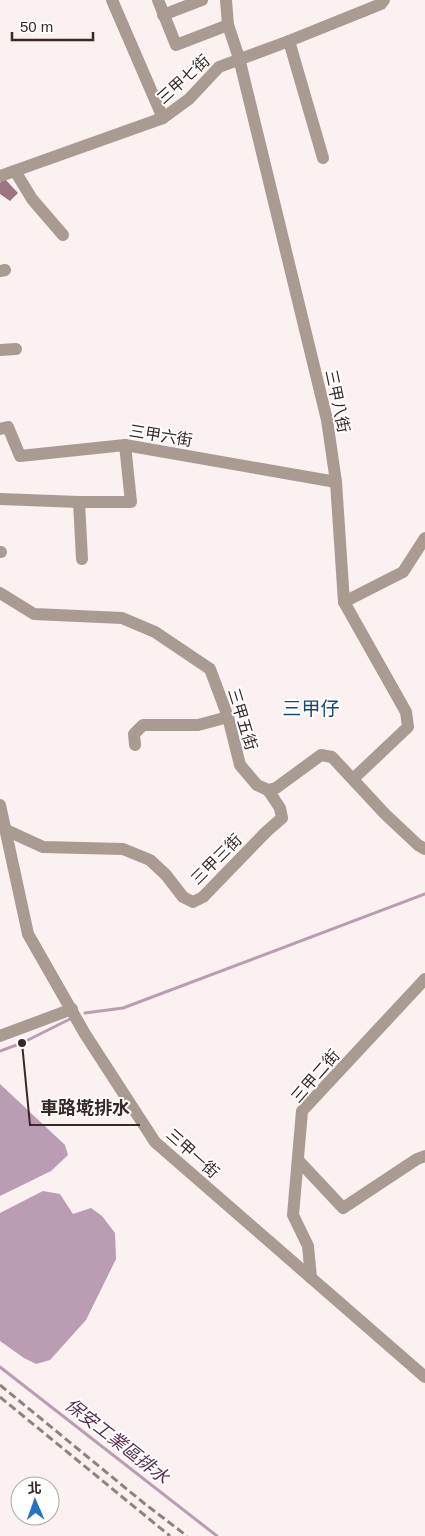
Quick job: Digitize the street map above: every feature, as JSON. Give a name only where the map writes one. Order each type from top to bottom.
[{"type":"street","points":[[112,0],[163,118]]},
{"type":"street","points":[[158,0],[176,45],[228,25]]},
{"type":"street","points":[[163,15],[202,0]]},
{"type":"street","name":"三甲八街","points":[[226,0],[228,25],[239,58],[327,420],[336,482],[344,602],[406,712],[408,727],[353,779]]},
{"type":"street","name":"三甲七街","points":[[0,176],[163,118],[189,99],[218,67],[381,4],[384,0]]},
{"type":"street","points":[[289,41],[323,158]]},
{"type":"street","points":[[14,171],[32,199],[64,234]]},
{"type":"street","points":[[0,350],[16,349]]},
{"type":"street","name":"三甲六街","points":[[0,429],[8,427],[20,456],[125,445],[336,482]]},
{"type":"street","points":[[0,499],[131,502],[125,445]]},
{"type":"street","points":[[79,502],[82,559]]},
{"type":"street","points":[[344,602],[403,572],[425,538]]},
{"type":"street","name":"三甲五街","points":[[0,593],[34,614],[122,618],[155,632],[210,670],[228,717],[240,765],[258,785],[268,790]]},
{"type":"street","points":[[135,744],[134,734],[143,725],[198,725],[228,717]]},
{"type":"street","points":[[268,790],[276,788],[321,755],[332,757],[392,820],[418,845],[425,849]]},
{"type":"street","name":"三甲三街","points":[[6,830],[43,847],[123,848],[150,860],[166,875],[183,897],[193,902],[203,897],[282,818],[280,808],[268,790]]},
{"type":"street","name":"三甲一街","points":[[0,805],[28,934],[85,1034],[155,1142],[425,1377]]},
{"type":"street","name":"三甲二街","points":[[311,1278],[308,1246],[293,1214],[302,1111],[425,979]]},
{"type":"street","points":[[0,1036],[72,1009]]},
{"type":"street","points":[[298,1160],[343,1208],[417,1159],[425,1156]]},
{"type":"shaded area","points":[[0,1084],[65,1145],[68,1155],[51,1171],[0,1196]]},
{"type":"shaded area","points":[[43,1191],[60,1194],[73,1214],[91,1208],[102,1216],[115,1233],[116,1259],[86,1320],[50,1360],[36,1364],[0,1341],[0,1213]]},
{"type":"building","points":[[4,178],[18,193],[10,201],[0,194],[0,183]]},
{"type":"waterway","points":[[85,1013],[123,1008],[425,894]]},
{"type":"waterway","points":[[0,1051],[22,1043],[70,1019]]},
{"type":"waterway","name":"保安工業區排水","points":[[0,1367],[217,1536]]},
{"type":"railway","points":[[0,1385],[187,1536]]},
{"type":"railway","points":[[0,1397],[170,1536]]},
{"type":"place","name":"車路墘排水","points":[[22,1043]]},
{"type":"district","name":"三甲仔","points":[[311,708]]}]
